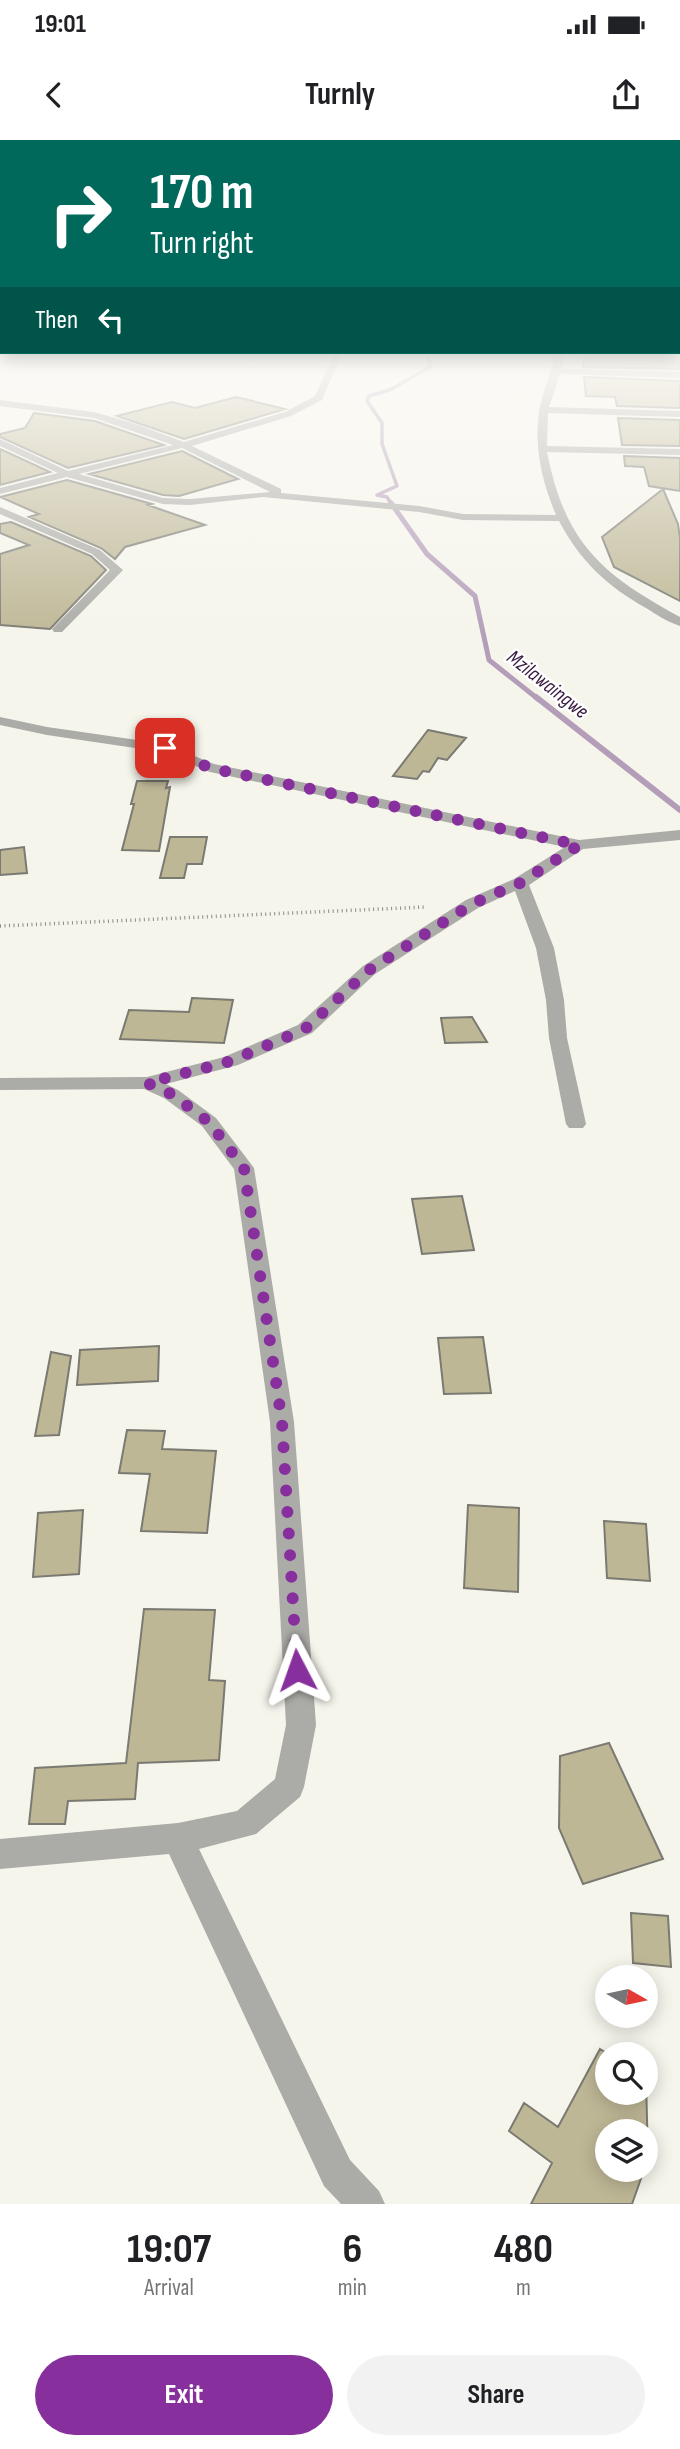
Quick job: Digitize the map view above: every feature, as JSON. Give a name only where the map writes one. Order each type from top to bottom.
[{"type":"street","points":[[15,449],[67,474],[163,500],[201,501],[254,494],[419,509],[463,517],[564,519]]},
{"type":"street","points":[[0,491],[167,449]]},
{"type":"street","points":[[193,449],[288,496]]},
{"type":"street","points":[[542,449],[545,471],[564,519],[585,555],[613,583],[680,622]]},
{"type":"street","points":[[557,449],[680,452]]},
{"type":"street","points":[[0,510],[96,552],[117,570],[58,629]]},
{"type":"street","points":[[0,721],[47,732],[165,748],[210,768],[579,845],[680,835]]},
{"type":"street","points":[[0,1084],[147,1083],[231,1061],[305,1029],[369,970],[472,904],[520,883],[579,845]]},
{"type":"street","points":[[520,883],[545,948],[555,1000],[558,1038],[576,1124]]},
{"type":"street","points":[[0,1854],[178,1838],[245,1824],[289,1787],[301,1725],[282,1422],[244,1168],[209,1122],[171,1094],[147,1083]]},
{"type":"street","points":[[178,1838],[337,2173],[366,2204]]},
{"type":"path","points":[[0,926],[472,904]]},
{"type":"building","points":[[0,449],[50,472],[0,485]]},
{"type":"building","points":[[27,449],[146,449],[68,468]]},
{"type":"building","points":[[182,451],[238,479],[179,496],[163,495],[89,474]]},
{"type":"building","points":[[624,456],[680,458],[680,491],[649,486],[644,467],[625,466]]},
{"type":"building","points":[[67,480],[152,504],[148,505],[205,525],[125,547],[115,559],[101,548],[29,517],[39,514],[0,497]]},
{"type":"building","points":[[663,489],[678,524],[680,601],[614,567],[602,537]]},
{"type":"building","points":[[11,522],[91,556],[106,570],[50,629],[0,625],[0,554],[29,545],[0,533],[0,524]]},
{"type":"building","points":[[428,730],[466,738],[447,760],[438,758],[429,772],[423,771],[417,779],[393,776]]},
{"type":"building","points":[[137,781],[168,781],[166,788],[170,787],[159,851],[122,850]]},
{"type":"building","points":[[170,837],[207,837],[202,864],[187,864],[184,878],[160,878]]},
{"type":"building","points":[[24,847],[27,873],[0,875],[0,850]]},
{"type":"building","points":[[192,998],[233,1000],[224,1043],[120,1039],[129,1010],[189,1012]]},
{"type":"building","points":[[472,1017],[487,1042],[445,1043],[441,1018]]},
{"type":"building","points":[[462,1196],[474,1250],[422,1254],[412,1199]]},
{"type":"building","points":[[483,1337],[491,1393],[444,1394],[438,1338]]},
{"type":"building","points":[[159,1346],[158,1381],[77,1385],[80,1350]]},
{"type":"building","points":[[51,1352],[71,1356],[59,1435],[35,1436]]},
{"type":"building","points":[[127,1430],[165,1431],[162,1449],[216,1451],[207,1533],[141,1531],[150,1474],[119,1473]]},
{"type":"building","points":[[468,1505],[519,1508],[518,1592],[464,1588]]},
{"type":"building","points":[[83,1510],[79,1574],[33,1577],[38,1513]]},
{"type":"building","points":[[604,1521],[646,1524],[650,1581],[607,1578]]},
{"type":"building","points":[[144,1609],[215,1610],[209,1680],[225,1681],[219,1760],[138,1763],[135,1799],[68,1801],[65,1824],[29,1824],[35,1768],[126,1763]]},
{"type":"building","points":[[609,1743],[663,1859],[583,1884],[559,1828],[560,1756]]},
{"type":"building","points":[[631,1913],[668,1916],[671,1967],[633,1963]]},
{"type":"building","points":[[595,2058],[595,2105],[647,2105],[647,2119],[595,2119],[595,2182],[640,2182],[632,2204],[531,2204],[552,2163],[509,2131],[524,2103],[558,2127]]},
{"type":"waterway","name":"Mzilawaingwe","points":[[384,449],[397,486],[377,495],[387,497],[392,505]]},
{"type":"waterway","name":"Mzilawaingwe","points":[[391,503],[427,554],[475,596],[489,660],[538,699]]},
{"type":"waterway","name":"Mzilawaingwe","points":[[536,697],[680,810]]},
{"type":"route","points":[[165,748],[210,768],[579,845],[520,883],[472,904],[369,970],[305,1029],[231,1061],[147,1083],[171,1094],[209,1122],[244,1168],[282,1422],[297,1670]]}]
